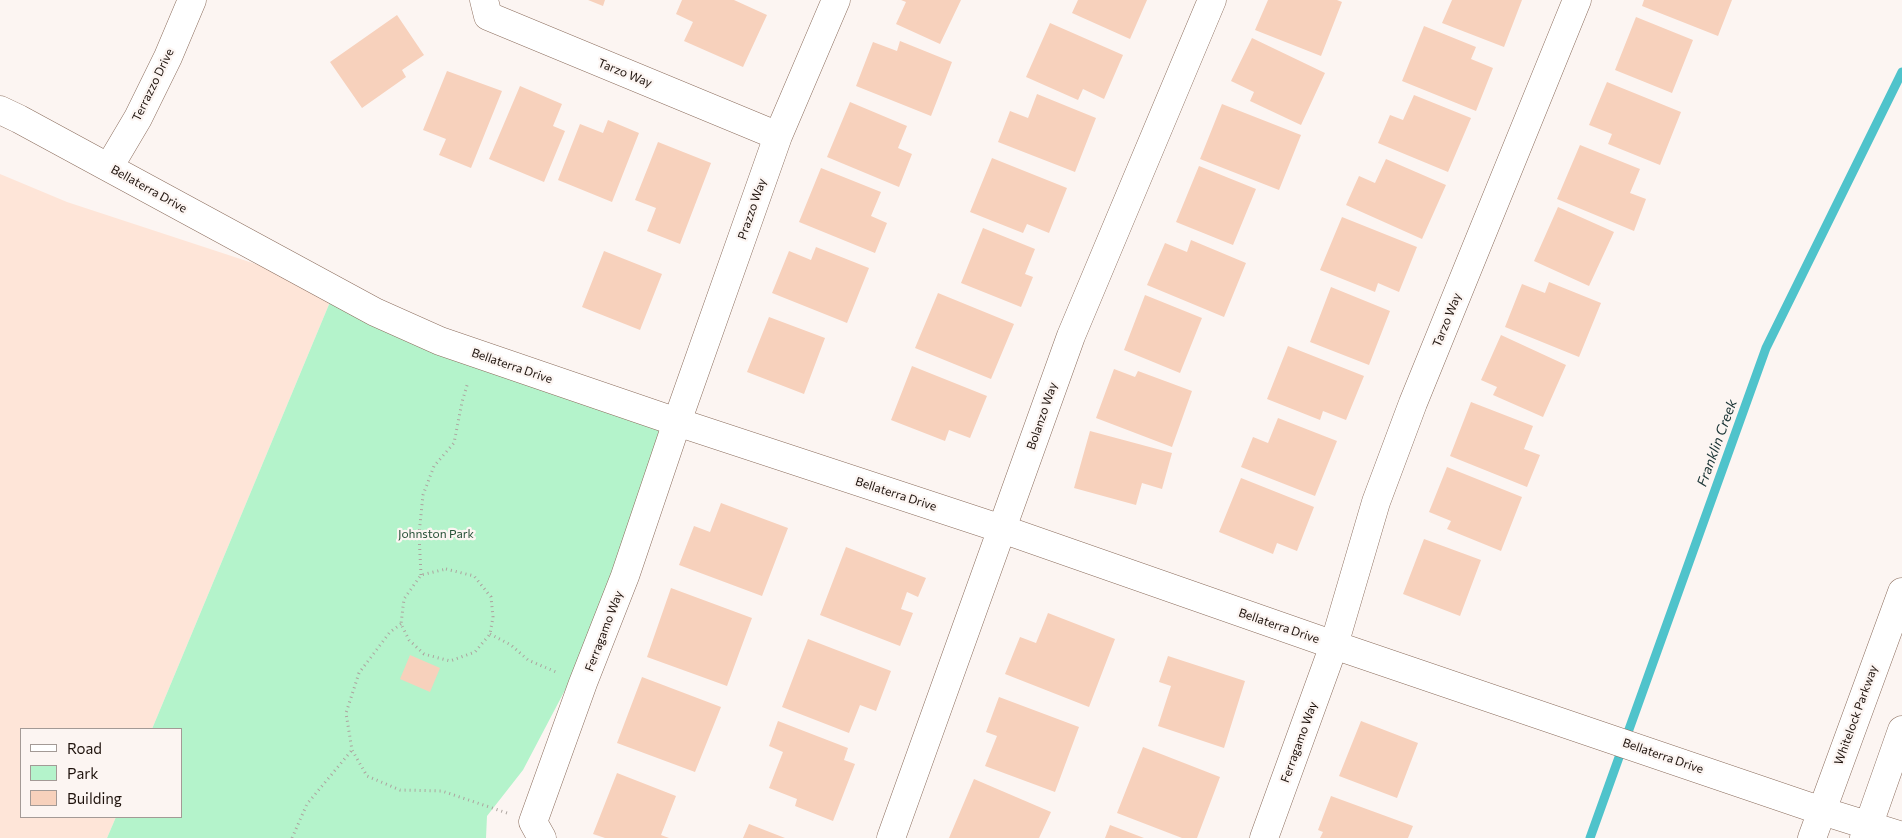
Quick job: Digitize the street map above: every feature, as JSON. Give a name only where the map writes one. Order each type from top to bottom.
[{"type":"street","name":"Terrazzo Drive","points":[[109,168],[138,118],[168,57],[192,0]]},
{"type":"street","name":"Tarzo Way","points":[[484,0],[488,16],[778,136]]},
{"type":"street","name":"Prazzo Way","points":[[677,422],[778,136],[836,0]]},
{"type":"street","name":"Bolanzo Way","points":[[891,838],[1070,336],[1212,0]]},
{"type":"street","name":"Tarzo Way","points":[[1334,645],[1379,493],[1413,403],[1577,0]]},
{"type":"street","name":"Bellaterra Drive","points":[[0,110],[375,312],[440,341],[677,422],[1002,529],[1334,645],[1763,790],[1822,811],[1866,832],[1902,836]]},
{"type":"street","name":"Ferragamo Way","points":[[538,830],[583,683],[625,576],[677,422]]},
{"type":"street","name":"Whitelock Parkway","points":[[1812,838],[1902,592]]},
{"type":"street","name":"Ferragamo Way","points":[[1264,838],[1334,645]]},
{"type":"street","points":[[1866,832],[1902,730]]},
{"type":"path","points":[[422,575],[419,534],[423,495],[434,466],[454,443],[462,402],[477,354]]},
{"type":"path","points":[[446,569],[474,576],[491,597],[494,617],[490,634],[475,652],[450,661],[424,654],[409,640],[401,624],[404,599],[422,575],[446,569]]},
{"type":"path","points":[[401,624],[390,632],[359,673],[346,713],[352,750],[367,776],[400,790],[442,792],[538,830]]},
{"type":"path","points":[[490,634],[511,645],[528,660],[583,683]]},
{"type":"path","points":[[292,838],[306,804],[352,750]]},
{"type":"shaded area","points":[[0,174],[67,202],[335,290],[152,728],[20,728],[20,818],[116,818],[107,838],[0,838]]},
{"type":"green space","name":"Johnston Park","points":[[335,290],[677,422],[625,576],[523,770],[487,816],[486,838],[107,838],[116,818],[182,818],[182,728],[152,728]]},
{"type":"building","points":[[588,0],[605,0],[603,6]]},
{"type":"building","points":[[682,0],[734,0],[767,15],[743,67],[684,41],[693,22],[676,14]]},
{"type":"building","points":[[901,0],[961,0],[940,44],[896,24],[906,2]]},
{"type":"building","points":[[1078,0],[1147,0],[1130,39],[1072,13]]},
{"type":"building","points":[[1268,0],[1337,0],[1342,2],[1321,56],[1255,30]]},
{"type":"building","points":[[1452,0],[1522,0],[1504,47],[1442,23]]},
{"type":"building","points":[[1644,0],[1732,0],[1718,36],[1642,6]]},
{"type":"building","points":[[397,15],[424,55],[402,70],[406,77],[362,108],[330,62]]},
{"type":"building","points":[[1636,17],[1693,40],[1672,93],[1615,70]]},
{"type":"building","points":[[1050,23],[1123,55],[1104,99],[1083,89],[1078,100],[1026,77]]},
{"type":"building","points":[[1424,26],[1476,47],[1471,59],[1493,68],[1476,111],[1402,81]]},
{"type":"building","points":[[1252,38],[1325,73],[1301,125],[1250,101],[1254,92],[1231,81]]},
{"type":"building","points":[[900,41],[952,62],[931,116],[856,86],[873,42],[897,51]]},
{"type":"building","points":[[447,71],[502,91],[471,168],[439,155],[446,139],[423,130]]},
{"type":"building","points":[[1607,82],[1681,112],[1660,165],[1608,144],[1612,134],[1589,125]]},
{"type":"building","points":[[520,86],[562,104],[553,126],[565,131],[544,182],[489,159]]},
{"type":"building","points":[[1037,94],[1096,118],[1075,172],[998,142],[1010,111],[1028,118]]},
{"type":"building","points":[[1414,95],[1471,118],[1448,172],[1378,143],[1390,115],[1403,120]]},
{"type":"building","points":[[850,102],[907,126],[898,148],[912,154],[899,187],[827,157]]},
{"type":"building","points":[[1222,104],[1301,135],[1279,190],[1200,159]]},
{"type":"building","points":[[608,120],[639,133],[612,202],[558,180],[580,124],[603,133]]},
{"type":"building","points":[[658,142],[711,163],[680,244],[647,231],[656,208],[635,200]]},
{"type":"building","points":[[1580,145],[1640,169],[1630,193],[1646,199],[1634,231],[1557,199]]},
{"type":"building","points":[[992,158],[1067,188],[1049,233],[1027,224],[1023,233],[970,212]]},
{"type":"building","points":[[1386,159],[1446,185],[1422,239],[1346,205],[1359,176],[1375,183]]},
{"type":"building","points":[[1199,166],[1256,189],[1233,245],[1176,222]]},
{"type":"building","points":[[821,168],[881,192],[871,216],[887,223],[875,253],[799,222]]},
{"type":"building","points":[[1558,207],[1614,232],[1589,286],[1534,261]]},
{"type":"building","points":[[1342,217],[1417,247],[1399,292],[1378,283],[1375,292],[1320,270]]},
{"type":"building","points":[[983,228],[1035,249],[1025,274],[1033,277],[1021,307],[961,283]]},
{"type":"building","points":[[1191,240],[1246,263],[1224,317],[1147,285],[1165,243],[1187,252]]},
{"type":"building","points":[[816,247],[869,268],[847,323],[772,293],[789,251],[811,260]]},
{"type":"building","points":[[604,251],[662,274],[640,330],[582,307]]},
{"type":"building","points":[[1549,282],[1601,303],[1579,357],[1505,327],[1522,284],[1545,293]]},
{"type":"building","points":[[1331,287],[1390,311],[1369,365],[1310,342]]},
{"type":"building","points":[[938,293],[1014,324],[991,379],[915,348]]},
{"type":"building","points":[[1145,295],[1202,318],[1180,373],[1124,350]]},
{"type":"building","points":[[769,317],[825,338],[804,394],[747,372]]},
{"type":"building","points":[[1501,335],[1566,365],[1543,417],[1493,395],[1497,387],[1481,380]]},
{"type":"building","points":[[1288,346],[1364,376],[1346,420],[1323,411],[1320,420],[1267,399]]},
{"type":"building","points":[[912,366],[987,396],[970,438],[949,430],[945,441],[891,420]]},
{"type":"building","points":[[1114,369],[1135,377],[1138,371],[1192,391],[1172,447],[1096,418]]},
{"type":"building","points":[[1471,402],[1533,426],[1524,449],[1540,455],[1527,487],[1450,456]]},
{"type":"building","points":[[1278,418],[1337,441],[1315,496],[1241,467],[1253,437],[1268,443]]},
{"type":"building","points":[[1090,431],[1172,453],[1162,489],[1142,483],[1136,505],[1074,488]]},
{"type":"building","points":[[1447,467],[1522,497],[1501,551],[1447,529],[1451,521],[1429,512]]},
{"type":"building","points":[[1241,478],[1314,507],[1297,551],[1277,543],[1273,554],[1219,532]]},
{"type":"building","points":[[721,503],[788,528],[762,596],[679,565],[694,526],[710,532]]},
{"type":"building","points":[[1424,539],[1481,560],[1460,616],[1403,594]]},
{"type":"building","points":[[846,547],[926,578],[918,597],[907,592],[901,609],[913,613],[900,646],[820,615]]},
{"type":"building","points":[[671,588],[752,618],[727,686],[647,657]]},
{"type":"building","points":[[1048,613],[1115,639],[1089,707],[1005,674],[1020,637],[1036,643]]},
{"type":"building","points":[[808,639],[891,671],[876,711],[860,705],[849,733],[782,707]]},
{"type":"building","points":[[410,655],[440,668],[430,692],[400,679]]},
{"type":"building","points":[[1168,656],[1245,681],[1224,748],[1158,726],[1171,686],[1159,682]]},
{"type":"building","points":[[642,677],[721,707],[695,772],[617,743]]},
{"type":"building","points":[[999,697],[1079,727],[1055,792],[985,766],[997,736],[986,732]]},
{"type":"building","points":[[778,721],[848,748],[844,760],[855,764],[833,821],[795,806],[797,799],[769,788],[783,752],[769,746]]},
{"type":"building","points":[[1361,721],[1418,743],[1397,798],[1339,776]]},
{"type":"building","points":[[1143,747],[1220,777],[1197,838],[1182,838],[1117,813]]},
{"type":"building","points":[[617,773],[676,796],[661,835],[669,838],[605,838],[593,834]]},
{"type":"building","points":[[974,779],[1051,812],[1039,838],[949,838]]},
{"type":"building","points":[[1331,796],[1413,826],[1408,838],[1320,838],[1323,832],[1318,830]]},
{"type":"building","points":[[749,824],[785,838],[743,838]]},
{"type":"building","points":[[1110,825],[1144,838],[1105,838]]},
{"type":"waterway","name":"Franklin Creek","points":[[1590,838],[1766,348],[1902,72]]}]
